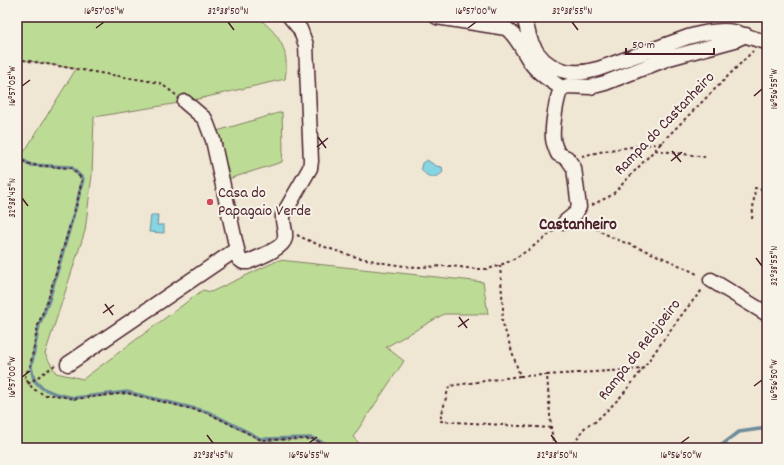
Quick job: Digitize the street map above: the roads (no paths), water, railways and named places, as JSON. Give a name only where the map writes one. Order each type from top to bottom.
[{"type":"street","points":[[185,102],[205,119],[213,140],[239,259],[243,262],[248,262],[279,247],[284,242],[285,237],[283,215],[310,168],[311,161],[306,45],[300,29],[290,17]]},
{"type":"street","points":[[437,17],[506,28],[513,33],[531,63],[539,72],[562,88]]},
{"type":"street","points":[[524,17],[532,44],[543,60],[560,70],[576,73],[585,73],[598,69],[701,33],[725,31],[765,41]]},
{"type":"street","points":[[565,222],[576,213],[579,207],[574,168],[569,159],[558,154],[553,138],[556,102],[562,88],[568,86],[590,87],[605,83],[669,58],[746,36]]},
{"type":"street","points":[[68,364],[237,249]]},
{"type":"street","points":[[711,280],[767,314]]},
{"type":"water","points":[[427,160],[436,166],[442,167],[443,172],[434,177],[425,174],[421,168],[422,163]]},
{"type":"water","points":[[151,215],[158,215],[157,225],[164,225],[164,233],[149,232]]},
{"type":"waterway","points":[[17,157],[31,165],[71,167],[83,179],[49,300],[39,325],[31,367],[34,380],[42,388],[56,394],[74,398],[127,392],[208,412],[261,439],[312,438],[336,448]]},
{"type":"waterway","points":[[718,448],[739,432],[767,428]]},
{"type":"place","name":"Casa do Papagaio Verde","points":[[210,202]]},
{"type":"district","name":"Castanheiro","points":[[578,226]]}]
